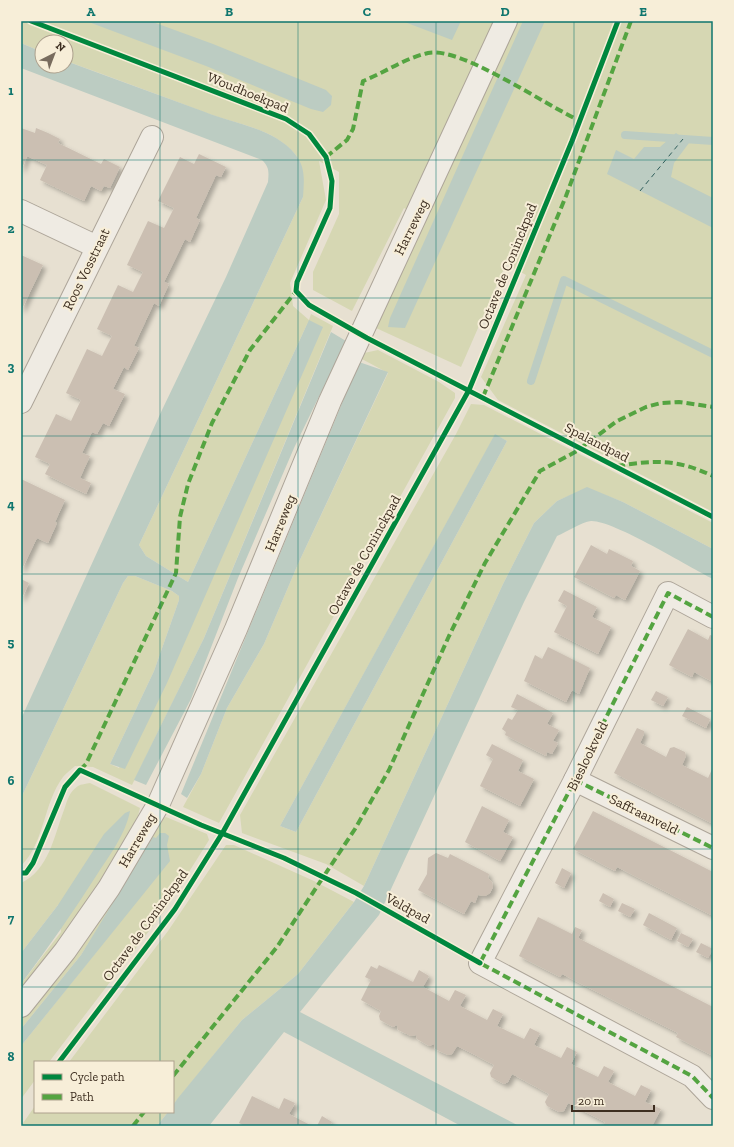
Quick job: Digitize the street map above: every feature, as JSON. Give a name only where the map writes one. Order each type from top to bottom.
[{"type":"street","name":"Harreweg","points":[[21,1006],[65,951],[109,888],[158,805],[236,629],[330,401],[506,21]]},
{"type":"street","name":"Roos Vosstraat","points":[[21,402],[152,137]]},
{"type":"street","points":[[21,211],[97,247]]},
{"type":"street","name":"Bieslookveld","points":[[713,617],[668,592],[575,780],[480,963],[692,1076],[713,1098]]},
{"type":"street","name":"Saffraanveld","points":[[575,780],[713,848]]},
{"type":"green space","points":[[21,21],[713,21],[713,512],[498,400],[481,377],[526,275],[506,264],[461,367],[376,328],[424,219],[404,208],[352,311],[313,290],[313,272],[339,214],[339,172],[319,161],[326,200],[290,283],[293,306],[309,320],[188,582],[146,556],[139,545],[303,197],[303,180],[300,163],[298,157],[286,145],[266,133],[243,124],[209,114],[74,64],[74,34],[34,34],[34,49],[21,43]]},
{"type":"green space","points":[[311,314],[333,326],[204,638],[132,785],[93,767],[75,766],[64,776],[56,788],[35,846],[21,866],[21,798],[123,583],[128,576],[135,576],[172,591],[179,596],[179,600],[154,671],[110,764],[119,768]]},
{"type":"green space","points":[[378,350],[439,382],[455,393],[455,398],[219,823],[183,807],[201,774],[227,708],[264,644],[298,564],[388,373],[360,358],[364,353]]},
{"type":"green space","points":[[471,404],[484,405],[713,523],[713,549],[623,502],[587,488],[557,501],[534,523],[503,584],[364,886],[326,864],[242,833],[240,815],[456,434]],"holes":[[[495,435],[507,441],[296,832],[280,826]]]},
{"type":"green space","points":[[90,783],[140,808],[135,827],[90,903],[21,992],[21,984],[61,932],[58,905],[21,953],[21,883],[38,870],[44,861],[70,794],[78,786]]},
{"type":"green space","points":[[166,817],[207,834],[209,840],[165,910],[50,1061],[34,1061],[34,1081],[21,1099],[21,1046],[169,861],[107,914],[81,955],[21,1029],[21,1017],[44,990],[159,820]]},
{"type":"green space","points":[[226,845],[234,845],[314,881],[354,902],[298,974],[242,1020],[174,1104],[174,1061],[70,1061],[168,931]]},
{"type":"green space","points":[[34,1107],[34,1113],[167,1113],[157,1126],[21,1126]]},
{"type":"shaded area","points":[[86,21],[150,21],[213,44],[326,90],[332,96],[331,105],[323,112],[311,109],[206,66]]},
{"type":"shaded area","points":[[402,21],[461,21],[452,40]]},
{"type":"shaded area","points":[[523,21],[545,21],[405,328],[388,327],[390,318]]},
{"type":"shaded area","points":[[21,43],[34,49],[34,73],[21,68]]},
{"type":"shaded area","points":[[74,64],[253,128],[276,138],[287,145],[295,154],[303,169],[303,197],[139,545],[146,556],[188,582],[309,320],[323,327],[167,683],[125,769],[110,764],[154,671],[179,600],[179,596],[172,591],[135,576],[128,576],[123,583],[21,798],[21,719],[162,410],[226,277],[268,182],[268,170],[262,160],[37,74],[74,74]]},
{"type":"shaded area","points":[[676,133],[689,143],[674,163],[671,177],[713,198],[713,228],[607,174],[616,150],[634,159],[644,147],[660,147]]},
{"type":"shaded area","points":[[331,332],[346,341],[294,448],[238,578],[191,699],[146,785],[134,780],[204,638]]},
{"type":"shaded area","points":[[359,362],[388,372],[298,564],[264,644],[227,708],[201,774],[187,798],[181,794]]},
{"type":"shaded area","points":[[495,434],[507,441],[296,832],[280,826]]},
{"type":"shaded area","points":[[587,487],[623,502],[713,549],[713,579],[651,545],[602,523],[591,521],[587,522],[557,536],[524,602],[379,915],[300,1012],[519,1126],[461,1126],[284,1032],[209,1126],[157,1126],[167,1113],[174,1113],[174,1104],[178,1098],[242,1020],[298,974],[354,902],[364,886],[503,584],[534,523],[557,501]]},
{"type":"shaded area","points":[[130,811],[121,836],[112,851],[51,943],[21,984],[21,953],[58,905],[104,834],[125,813]]},
{"type":"shaded area","points":[[160,833],[165,833],[169,836],[167,845],[170,861],[21,1046],[21,1029],[81,955],[153,837],[156,838]]},
{"type":"building","points":[[21,128],[35,133],[36,128],[60,139],[58,143],[101,164],[104,159],[120,167],[110,188],[104,186],[101,191],[91,186],[84,201],[40,180],[47,165],[27,156],[21,171]]},
{"type":"building","points":[[199,154],[226,167],[221,177],[216,175],[196,218],[200,220],[190,242],[185,239],[164,282],[169,284],[159,306],[154,303],[134,346],[139,348],[128,370],[124,367],[113,389],[125,394],[109,426],[103,423],[97,434],[92,432],[82,453],[90,456],[80,478],[91,483],[86,494],[45,474],[50,464],[35,457],[56,414],[71,421],[81,400],[66,393],[87,349],[102,356],[112,336],[97,329],[118,285],[133,292],[143,272],[127,265],[148,221],[164,228],[174,208],[158,201],[180,157],[194,164]]},
{"type":"building","points":[[21,255],[43,265],[21,311]]},
{"type":"building","points":[[21,479],[65,500],[55,522],[57,523],[48,543],[37,538],[21,571]]},
{"type":"building","points":[[591,545],[607,554],[609,549],[633,561],[631,566],[640,571],[625,600],[616,595],[614,598],[574,577]]},
{"type":"building","points":[[21,579],[29,583],[21,600]]},
{"type":"building","points":[[564,590],[597,607],[592,617],[611,627],[598,654],[554,632],[567,606],[558,601]]},
{"type":"building","points":[[688,629],[708,640],[710,635],[713,636],[713,682],[694,672],[692,677],[669,665]]},
{"type":"building","points":[[548,647],[590,668],[579,694],[572,690],[566,702],[524,681],[535,655],[542,659]]},
{"type":"building","points":[[656,691],[668,697],[663,706],[651,700]]},
{"type":"building","points":[[517,694],[553,713],[547,724],[559,730],[553,741],[558,743],[552,754],[547,752],[546,756],[505,735],[506,732],[502,729],[508,718],[512,720],[518,710],[511,707]]},
{"type":"building","points":[[687,707],[710,719],[706,728],[682,716]]},
{"type":"building","points":[[637,728],[644,731],[640,743],[666,757],[670,748],[674,747],[685,752],[686,756],[682,765],[708,778],[713,767],[713,824],[614,773]]},
{"type":"building","points":[[492,744],[523,760],[518,771],[534,779],[520,806],[480,786],[493,759],[486,755]]},
{"type":"building","points":[[482,806],[509,820],[503,832],[513,837],[500,861],[465,842]]},
{"type":"building","points":[[593,811],[713,872],[713,916],[617,867],[615,871],[573,849]]},
{"type":"building","points":[[436,853],[448,858],[450,854],[489,874],[488,878],[492,882],[493,887],[490,893],[485,896],[478,895],[475,903],[471,901],[464,914],[418,890],[427,874],[428,858]]},
{"type":"building","points":[[562,868],[571,873],[564,888],[555,883]]},
{"type":"building","points":[[603,893],[614,899],[610,907],[599,901]]},
{"type":"building","points":[[622,903],[635,909],[630,917],[618,911]]},
{"type":"building","points":[[649,913],[677,928],[671,940],[643,925]]},
{"type":"building","points":[[538,917],[572,934],[575,927],[582,930],[578,938],[713,1007],[713,1056],[676,1037],[678,1033],[562,974],[560,977],[519,956]]},
{"type":"building","points":[[681,933],[693,939],[688,947],[677,941]]},
{"type":"building","points":[[701,943],[713,949],[708,958],[696,952]]},
{"type":"building","points":[[379,965],[413,982],[419,970],[429,976],[423,987],[449,1001],[455,990],[466,995],[460,1006],[487,1020],[493,1009],[503,1014],[497,1026],[524,1039],[530,1028],[540,1033],[534,1045],[561,1058],[567,1047],[577,1052],[571,1064],[598,1077],[604,1066],[614,1071],[608,1082],[635,1096],[641,1085],[651,1090],[645,1102],[661,1109],[652,1126],[603,1126],[605,1122],[568,1103],[564,1111],[559,1112],[547,1106],[545,1102],[549,1094],[512,1074],[508,1082],[504,1084],[491,1077],[490,1073],[494,1065],[475,1055],[457,1046],[452,1054],[448,1055],[435,1049],[434,1044],[429,1046],[417,1039],[416,1035],[411,1036],[398,1030],[397,1025],[393,1027],[380,1020],[379,1016],[381,1011],[361,1000],[371,980],[365,977],[371,966],[377,969]]},
{"type":"building","points":[[252,1096],[279,1109],[284,1098],[295,1103],[289,1114],[312,1126],[245,1126],[239,1123]]},
{"type":"building","points":[[322,1116],[332,1122],[330,1126],[317,1126]]},
{"type":"waterway","points":[[625,135],[713,141]]},
{"type":"waterway","points":[[531,381],[564,280],[713,354]]},
{"type":"ferry route","points":[[640,191],[683,139]]},
{"type":"marked path","points":[[483,397],[566,196],[631,21]]},
{"type":"marked path","points":[[326,157],[347,140],[353,129],[363,81],[411,58],[428,53],[443,53],[462,59],[505,79],[583,122]]},
{"type":"marked path","points":[[80,770],[86,764],[176,573],[180,517],[188,484],[212,423],[250,350],[296,291]]},
{"type":"marked path","points":[[174,1075],[277,947],[355,829],[389,770],[449,636],[485,563],[540,471],[577,451],[617,421],[646,407],[661,403],[679,402],[713,407]]},
{"type":"marked path","points":[[617,466],[666,462],[688,466],[713,476]]},
{"type":"marked path","points":[[713,617],[668,593],[575,780],[480,963],[692,1076],[713,1098]]},
{"type":"marked path","points":[[575,780],[713,848]]},
{"type":"marked path","points":[[133,1126],[143,1113]]},
{"type":"cycle path","name":"Woudhoekpad","points":[[31,21],[286,119],[309,134],[326,157],[332,181],[330,208],[297,282],[296,291],[309,305],[367,338],[713,517]]},
{"type":"cycle path","name":"Octave de Coninckpad","points":[[60,1061],[175,909],[223,832],[469,390],[572,141],[618,21]]},
{"type":"cycle path","name":"Veldpad","points":[[21,873],[26,873],[33,863],[65,787],[80,770],[201,825],[284,858],[356,893],[480,963]]}]
